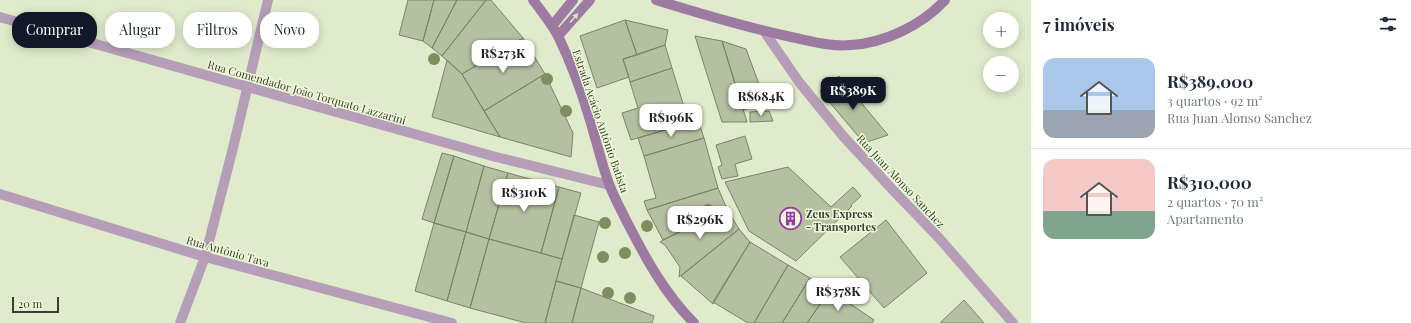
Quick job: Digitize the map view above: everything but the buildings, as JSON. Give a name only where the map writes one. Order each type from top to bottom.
[{"type":"main road","name":"Estrada Acácio Antônio Batista","points":[[533,0],[558,36],[589,116],[609,185],[642,252],[681,310],[694,323]]},
{"type":"main road","points":[[552,26],[573,0]]},
{"type":"main road","points":[[558,36],[590,0]]},
{"type":"main road","points":[[656,0],[764,31],[825,44],[852,45],[881,39],[912,27],[935,11],[945,0]]},
{"type":"street","points":[[180,323],[205,257],[268,0]]},
{"type":"street","name":"Rua Comendador João Torquato Lazzarini","points":[[0,17],[247,88],[496,157],[609,185]]},
{"type":"street","name":"Rua Juan Alonso Sanchez","points":[[764,31],[799,82],[843,136],[939,238],[1013,323]]},
{"type":"street","name":"Rua Antônio Tava","points":[[0,194],[205,257],[452,323]]},
{"type":"place","name":"Zeus Express - Transportes","points":[[791,219]]}]
